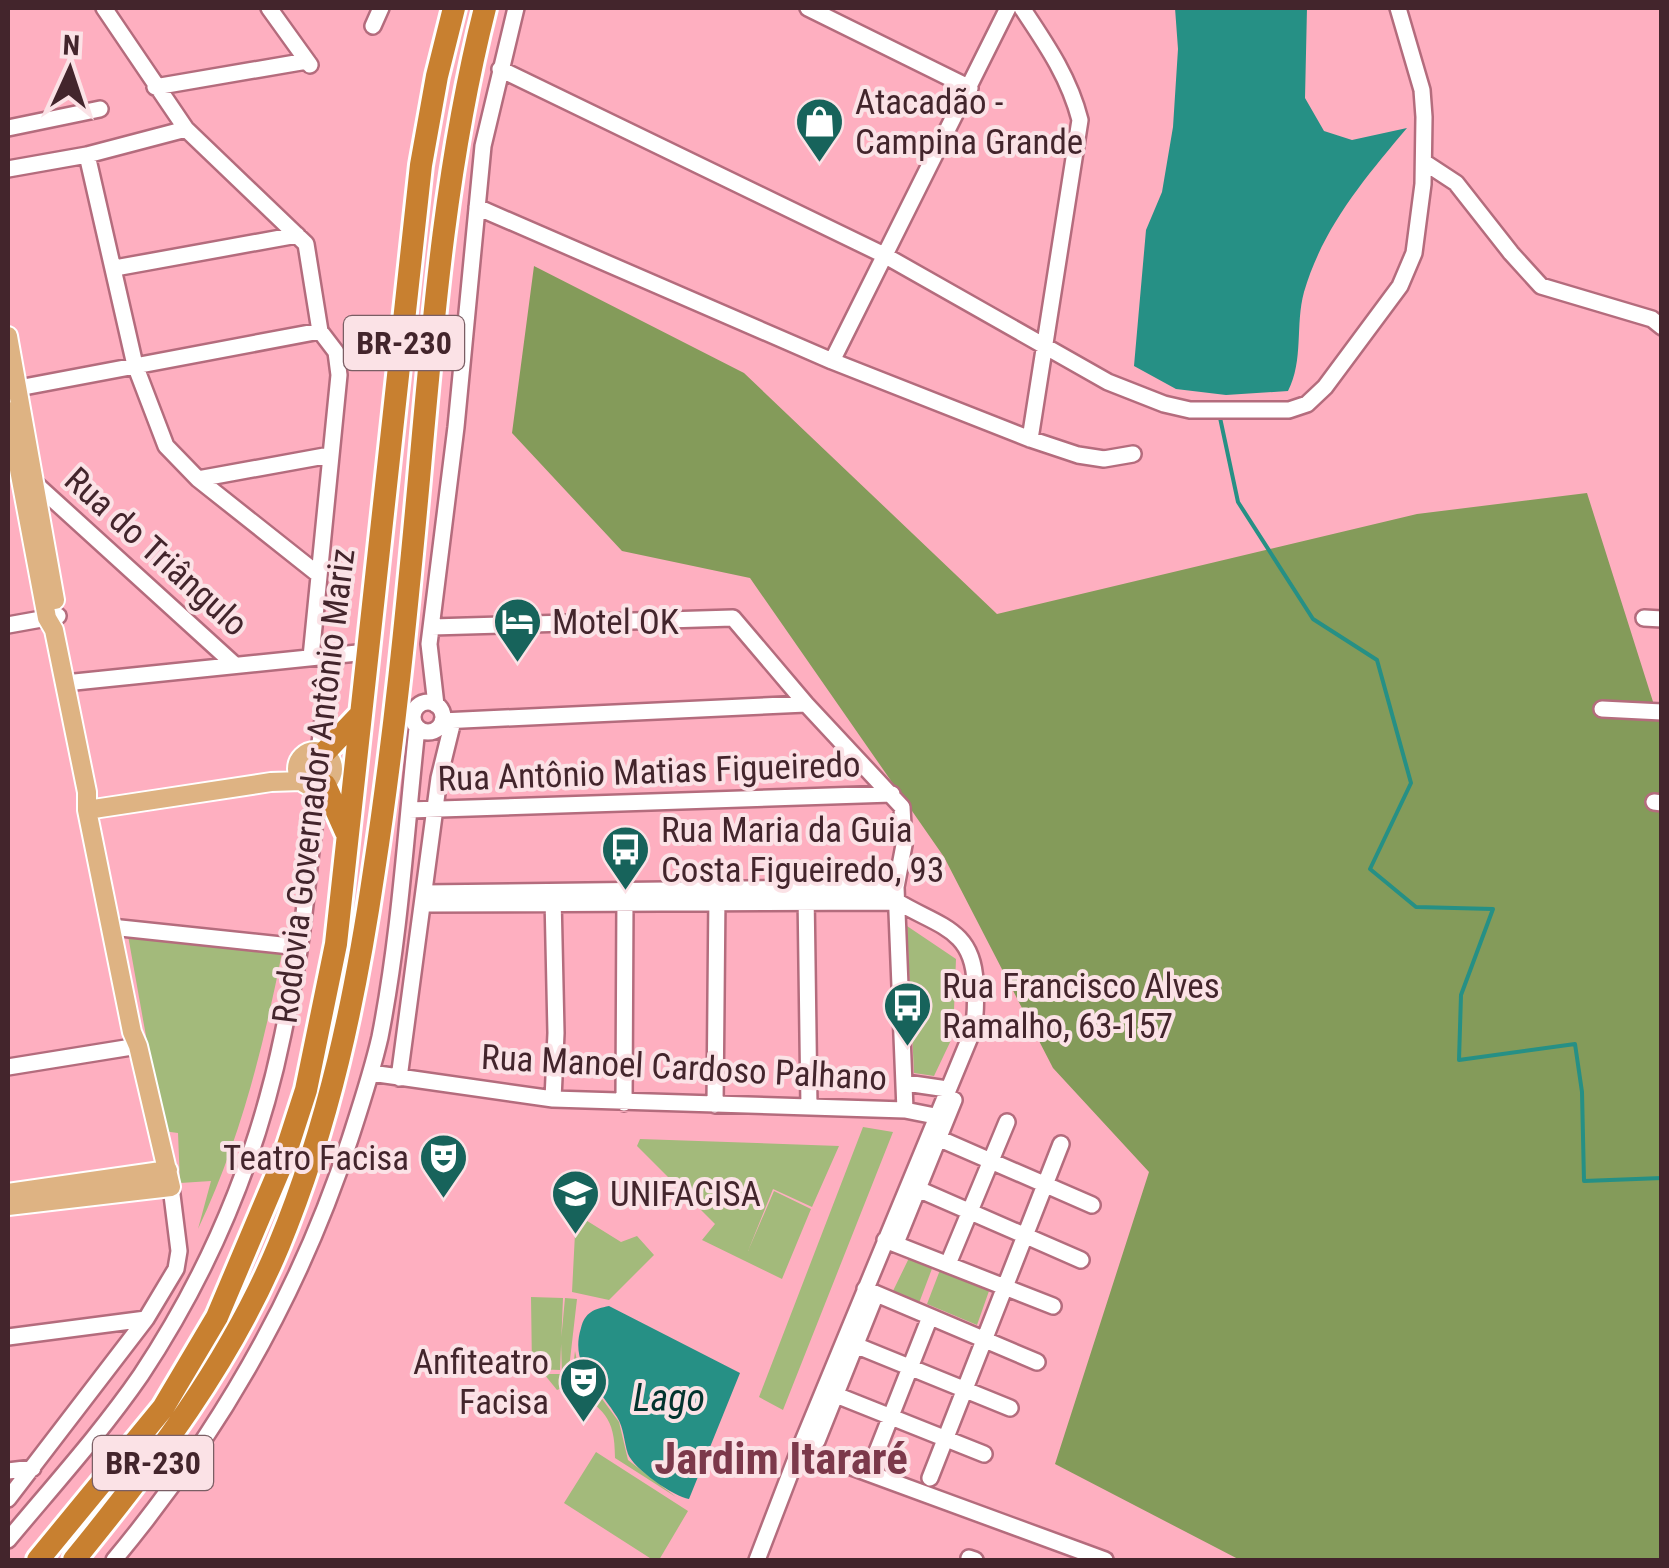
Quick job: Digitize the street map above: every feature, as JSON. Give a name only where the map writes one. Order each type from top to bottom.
[{"type":"highway","name":"Rodovia Governador Antônio Mariz","points":[[38,1560],[163,1408],[217,1317],[284,1160],[322,1024],[336,944],[422,165],[437,76],[454,8]]},
{"type":"highway","name":"Rodovia Governador Antônio Mariz","points":[[74,1560],[154,1462],[202,1392],[277,1250],[336,1081],[390,766],[437,271],[462,108],[486,8]]},
{"type":"highway","points":[[322,752],[362,714]]},
{"type":"highway","points":[[310,781],[346,832]]},
{"type":"main road","points":[[8,336],[14,390],[37,485],[53,621]]},
{"type":"main road","points":[[8,411],[140,1032],[138,1046],[170,1179]]},
{"type":"main road","points":[[90,803],[310,781],[332,776],[333,766],[322,752],[305,754],[310,781]]},
{"type":"main road","points":[[8,1193],[170,1179]]},
{"type":"main road","points":[[8,1206],[170,1179]]},
{"type":"street","points":[[104,8],[186,128],[306,244],[320,331],[336,352],[338,364],[311,657]]},
{"type":"street","points":[[155,87],[310,65],[269,8]]},
{"type":"street","points":[[373,26],[382,8]]},
{"type":"street","name":"BR-230","points":[[425,705],[421,682],[428,661],[456,427],[484,146],[516,8]]},
{"type":"street","points":[[808,8],[970,88]]},
{"type":"street","points":[[832,362],[1008,8]]},
{"type":"street","points":[[1022,8],[1058,62],[1080,120],[1030,440]]},
{"type":"street","points":[[500,70],[884,255],[1108,382],[1190,410],[1272,411],[1307,404],[1325,387],[1362,340],[1408,270],[1414,253],[1424,162],[1422,90],[1398,8]]},
{"type":"street","points":[[8,128],[100,109]]},
{"type":"street","points":[[8,169],[87,155],[186,128]]},
{"type":"street","points":[[87,155],[135,365],[166,446],[198,479],[319,575]]},
{"type":"street","points":[[1424,162],[1456,183],[1541,286],[1652,319],[1662,327]]},
{"type":"street","points":[[477,206],[832,362],[1030,440],[1104,459],[1134,454]]},
{"type":"street","points":[[115,268],[297,235]]},
{"type":"street","points":[[14,390],[320,331]]},
{"type":"street","points":[[198,479],[330,455]]},
{"type":"street","name":"Rua do Triângulo","points":[[37,485],[235,665]]},
{"type":"street","points":[[432,626],[732,618],[902,807],[904,845],[897,894],[905,1110]]},
{"type":"street","points":[[1644,618],[1662,619]]},
{"type":"street","points":[[8,625],[53,621]]},
{"type":"street","points":[[65,683],[367,652]]},
{"type":"street","points":[[322,752],[331,655]]},
{"type":"street","points":[[399,1078],[443,754],[436,725],[441,710],[425,705],[401,661]]},
{"type":"street","points":[[425,705],[413,716],[436,725],[806,704]]},
{"type":"street","points":[[1602,709],[1662,712]]},
{"type":"street","name":"BR-230","points":[[114,1560],[230,1403],[296,1281],[334,1186],[371,1074],[391,966],[414,753],[436,725]]},
{"type":"street","points":[[8,1540],[139,1377],[208,1257],[238,1190],[268,1101],[300,947],[314,820],[310,781]]},
{"type":"street","name":"Rua Antônio Matias Figueiredo","points":[[409,810],[892,794]]},
{"type":"street","points":[[806,894],[809,1107]]},
{"type":"street","points":[[423,899],[897,894],[955,934],[967,945],[974,962],[975,1020],[938,1138],[918,1189],[890,1242]]},
{"type":"street","points":[[715,1105],[716,896]]},
{"type":"street","points":[[624,1103],[625,898]]},
{"type":"street","points":[[553,899],[554,1100]]},
{"type":"street","points":[[117,926],[300,947]]},
{"type":"street","points":[[8,1067],[138,1046]]},
{"type":"street","name":"Rua Manoel Cardoso Palhano","points":[[371,1074],[554,1100],[905,1110],[935,1116]]},
{"type":"street","points":[[906,1084],[950,1094]]},
{"type":"street","points":[[757,1560],[800,1448],[890,1242],[935,1116],[950,1094]]},
{"type":"street","points":[[948,1264],[1007,1122]]},
{"type":"street","points":[[938,1138],[1092,1205]]},
{"type":"street","points":[[930,1478],[1060,1144]]},
{"type":"street","points":[[8,1499],[146,1318],[176,1270],[178,1230],[170,1179]]},
{"type":"street","points":[[918,1189],[1081,1260]]},
{"type":"street","points":[[890,1242],[1053,1306]]},
{"type":"street","points":[[870,1291],[1037,1362]]},
{"type":"street","points":[[818,1441],[856,1345],[870,1291]]},
{"type":"street","points":[[874,1459],[930,1316]]},
{"type":"street","points":[[8,1338],[146,1318]]},
{"type":"street","points":[[856,1345],[1010,1408]]},
{"type":"street","points":[[836,1395],[984,1454]]},
{"type":"street","points":[[800,1448],[1105,1560]]},
{"type":"street","points":[[8,1470],[32,1468]]},
{"type":"street","points":[[1057,1560],[1063,1544]]},
{"type":"green space","points":[[534,266],[744,373],[997,614],[1417,514],[1587,493],[1661,727],[1661,1560],[1240,1560],[1055,1464],[1149,1172],[1053,1068],[944,857],[750,578],[622,551],[512,433]]},
{"type":"green space","points":[[907,926],[956,959],[953,1036],[934,1076],[914,1073]]},
{"type":"green space","points":[[127,930],[282,953],[249,1094],[198,1229],[211,1181],[180,1183],[178,1133],[163,1131]]},
{"type":"green space","points":[[863,1127],[893,1132],[783,1410],[759,1397]]},
{"type":"green space","points":[[640,1139],[839,1146],[812,1207],[773,1189],[748,1251],[774,1191],[811,1209],[782,1279],[702,1240],[715,1224],[637,1146]]},
{"type":"green space","points":[[576,1214],[621,1242],[637,1236],[654,1255],[609,1300],[572,1292]]},
{"type":"green space","points":[[909,1258],[933,1266],[919,1303],[893,1291]]},
{"type":"green space","points":[[940,1270],[989,1291],[977,1325],[927,1304]]},
{"type":"green space","points":[[531,1297],[563,1298],[560,1370],[532,1369]]},
{"type":"green space","points":[[565,1298],[577,1299],[567,1386],[557,1390],[544,1374],[562,1374]]},
{"type":"green space","points":[[575,1351],[578,1366],[619,1422],[628,1460],[676,1497],[615,1458],[610,1423],[571,1386]]},
{"type":"green space","points":[[596,1452],[688,1511],[659,1560],[653,1560],[564,1503]]},
{"type":"water","points":[[1175,8],[1307,8],[1305,98],[1324,131],[1352,140],[1407,128],[1361,185],[1312,268],[1304,292],[1296,367],[1288,391],[1226,395],[1176,389],[1134,366],[1146,230],[1162,192],[1173,127],[1178,49]]},
{"type":"water","name":"Lago","points":[[609,1306],[740,1373],[689,1499],[655,1481],[631,1460],[619,1421],[582,1365],[578,1342],[585,1318]]},
{"type":"waterway","points":[[1219,413],[1238,502],[1313,619],[1377,660],[1411,783],[1370,869],[1416,907],[1493,909],[1461,995],[1459,1060],[1575,1044],[1582,1092],[1584,1181],[1662,1178]]},
{"type":"place","name":"Atacadão - Campina Grande","points":[[820,164]]},
{"type":"place","name":"Motel OK","points":[[517,664]]},
{"type":"place","name":"Rua Maria da Guia Costa Figueiredo, 93","points":[[626,892]]},
{"type":"place","name":"Rua Francisco Alves Ramalho, 63-157","points":[[907,1048]]},
{"type":"place","name":"Teatro Facisa","points":[[444,1200]]},
{"type":"place","name":"UNIFACISA","points":[[575,1236]]},
{"type":"place","name":"Anfiteatro Facisa","points":[[584,1424]]},
{"type":"district","name":"Jardim Itararé","points":[[781,1458]]}]
